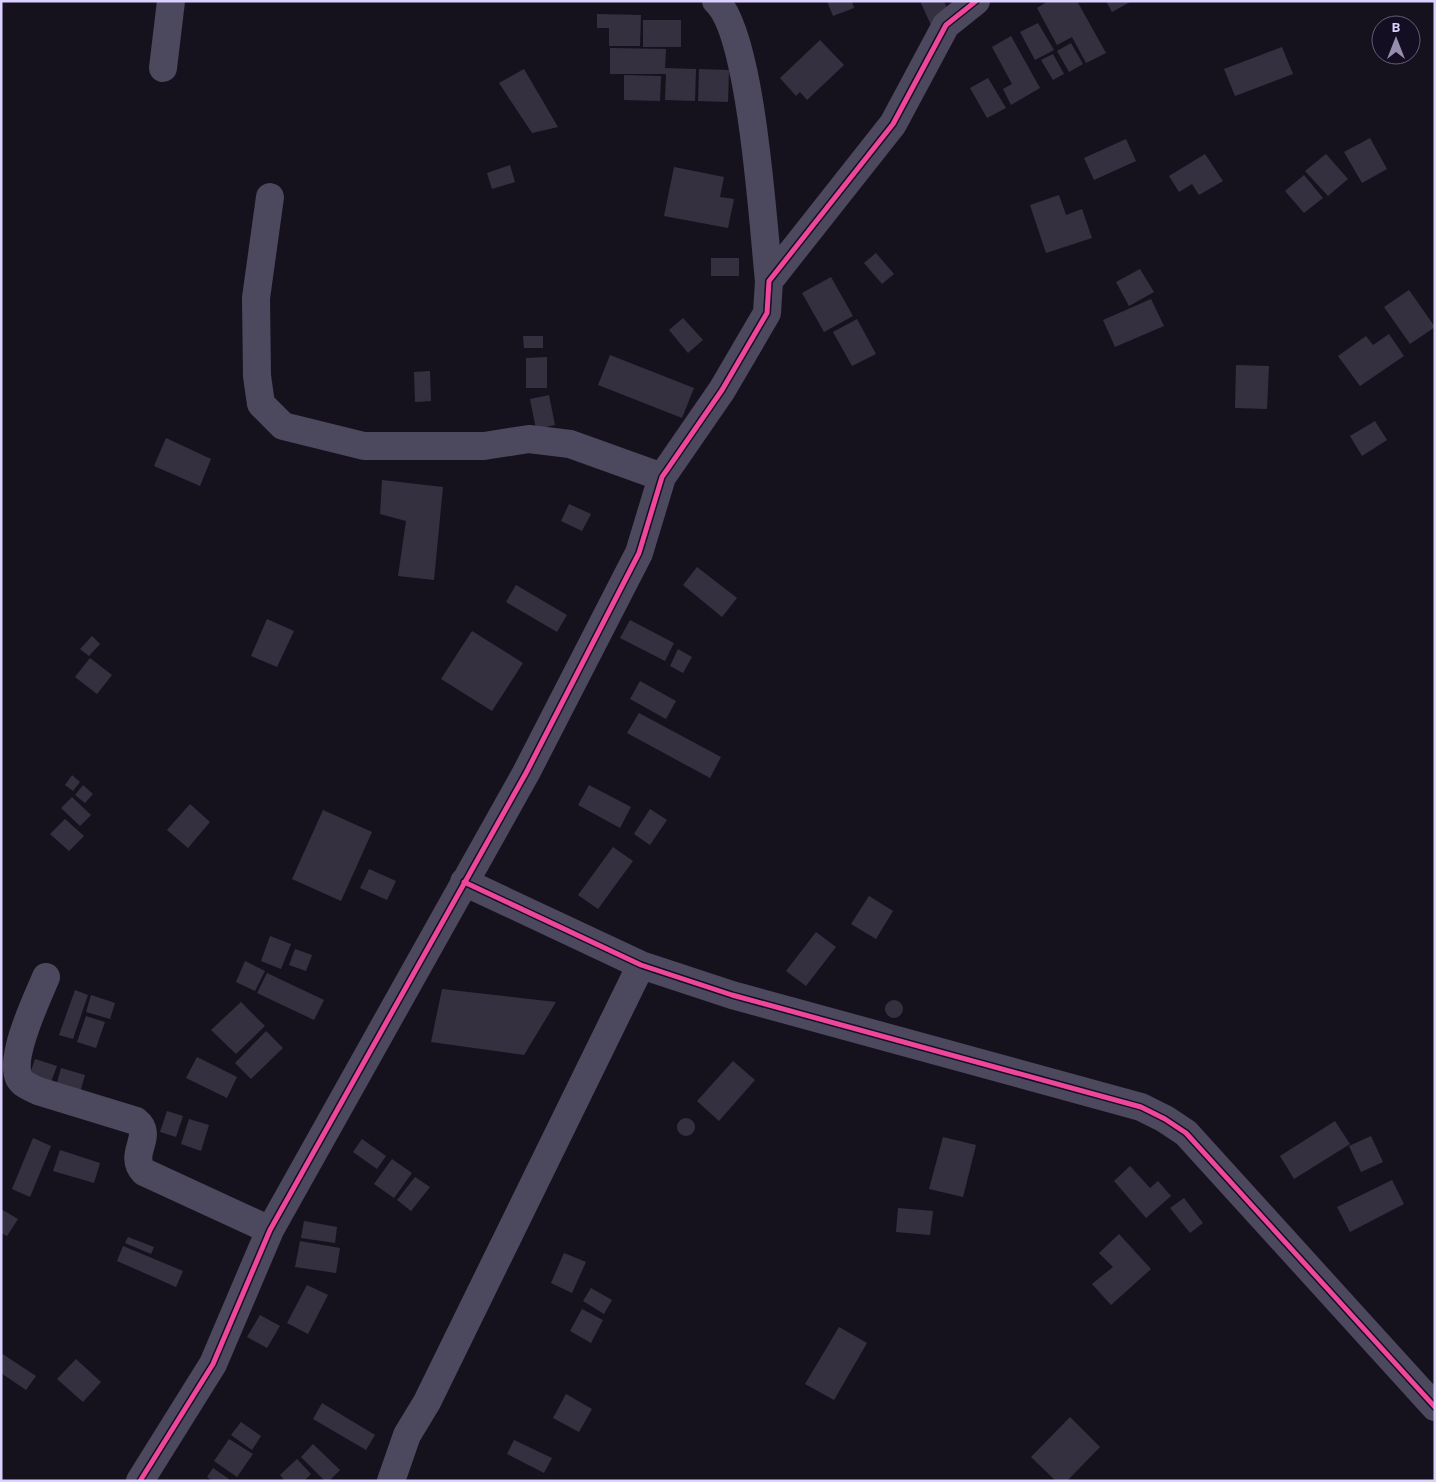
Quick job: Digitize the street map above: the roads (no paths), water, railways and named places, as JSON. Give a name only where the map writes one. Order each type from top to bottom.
[{"type":"street","points":[[163,68],[171,1]]},
{"type":"street","points":[[140,1481],[213,1364],[270,1230],[526,773],[639,553],[662,477],[722,390],[767,313],[769,281],[754,141],[742,64],[732,28],[722,6],[716,1]]},
{"type":"street","points":[[769,281],[893,124],[946,25],[976,1]]},
{"type":"street","points":[[270,197],[256,298],[257,376],[261,404],[283,426],[364,446],[484,446],[529,440],[570,444],[662,477]]},
{"type":"street","points":[[464,882],[642,965],[732,995],[1141,1107],[1166,1119],[1186,1133],[1435,1407]]},
{"type":"street","points":[[391,1481],[407,1435],[427,1402],[642,965]]},
{"type":"street","points":[[46,977],[18,1050],[18,1076],[23,1084],[38,1091],[136,1121],[143,1128],[144,1133],[138,1166],[144,1172],[270,1230]]}]
